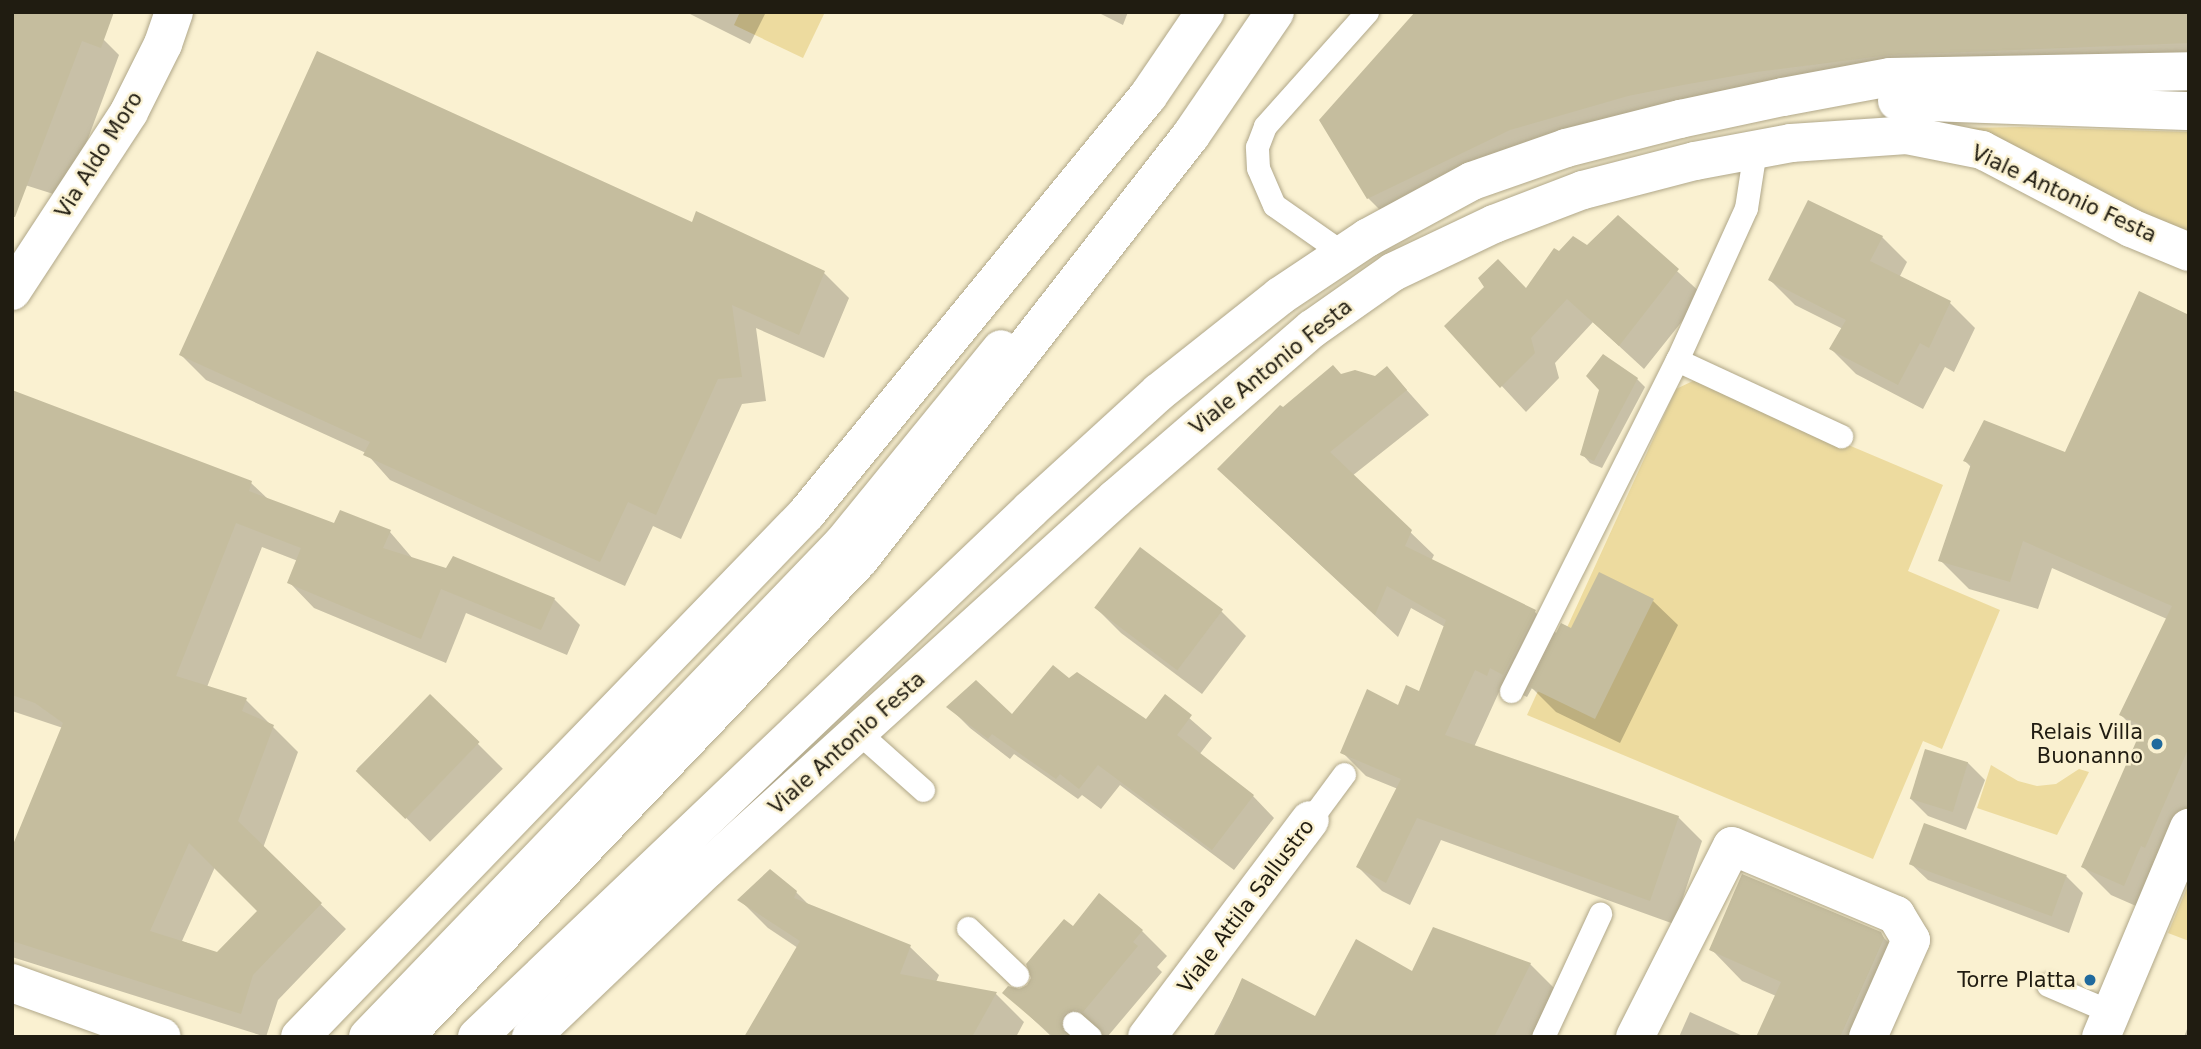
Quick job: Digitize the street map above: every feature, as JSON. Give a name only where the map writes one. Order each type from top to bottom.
[{"type":"main road","name":"Via Aldo Moro","points":[[12,291],[129,112],[163,44],[174,12]]},
{"type":"main road","points":[[300,1037],[807,513],[1148,96],[1205,12]]},
{"type":"main road","points":[[368,1037],[844,542],[1184,123],[1261,12]]},
{"type":"main road","points":[[404,1037],[860,559],[1191,135],[1275,12]]},
{"type":"main road","points":[[477,1037],[1031,509],[1159,392],[1280,296],[1367,238],[1472,181],[1566,148],[1680,119],[1783,97],[1889,77],[2189,71]]},
{"type":"main road","points":[[1783,97],[2189,111]]},
{"type":"main road","name":"Viale Antonio Festa","points":[[531,1037],[858,732],[1116,498],[1281,355],[1312,329],[1393,272],[1494,224],[1583,190],[1695,161],[1791,144],[1907,135],[1982,150],[2131,228],[2189,252]]},
{"type":"main road","name":"Viale Attila Sallustro","points":[[1147,1037],[1310,820]]},
{"type":"main road","points":[[2106,1024],[2189,828]]},
{"type":"main road","points":[[1635,1037],[1732,846],[1896,915],[1912,940],[1868,1037]]},
{"type":"main road","points":[[12,983],[162,1037]]},
{"type":"lane","points":[[1344,254],[1274,205],[1258,168],[1257,147],[1265,126],[1367,12]]},
{"type":"lane","points":[[1511,691],[1677,360],[1746,208],[1755,150]]},
{"type":"lane","points":[[1677,360],[1841,436]]},
{"type":"lane","points":[[858,732],[923,790]]},
{"type":"lane","name":"Viale Attila Sallustro","points":[[1310,820],[1344,774]]},
{"type":"lane","points":[[1543,1037],[1600,914]]},
{"type":"lane","points":[[968,928],[1017,975]]},
{"type":"lane","points":[[2048,985],[2106,1024]]},
{"type":"shaded area","points":[[740,12],[825,12],[803,58],[734,25]]},
{"type":"shaded area","points":[[1964,128],[2189,132],[2189,238]]},
{"type":"shaded area","points":[[1695,380],[1943,485],[1908,571],[2000,610],[1942,749],[1923,741],[1873,859],[1527,715],[1676,389]]},
{"type":"shaded area","points":[[1991,765],[2018,781],[2037,786],[2056,784],[2079,769],[2089,772],[2057,835],[1977,808]]},
{"type":"shaded area","points":[[2189,883],[2189,941],[2168,933]]},
{"type":"building","points":[[12,12],[114,12],[101,48],[82,41],[15,217],[12,217]]},
{"type":"building","points":[[1415,12],[2189,12],[2189,43],[1890,55],[1756,72],[1683,85],[1628,96],[1510,130],[1367,199],[1319,120]]},
{"type":"building","points":[[317,51],[692,222],[696,211],[825,271],[799,335],[732,305],[742,377],[718,379],[656,515],[628,502],[600,562],[363,455],[370,442],[179,355]]},
{"type":"building","points":[[1808,200],[1883,236],[1870,261],[1951,301],[1929,348],[1920,343],[1898,385],[1829,349],[1846,320],[1768,280]]},
{"type":"building","points":[[1618,215],[1679,269],[1619,346],[1567,299],[1531,338],[1535,353],[1500,388],[1444,326],[1484,287],[1478,278],[1498,259],[1526,288],[1554,248],[1559,251],[1573,236],[1587,245]]},
{"type":"building","points":[[2139,291],[2189,315],[2189,747],[2145,848],[2141,846],[2124,886],[2081,867],[2143,726],[2119,715],[2172,606],[2023,541],[2010,582],[1938,561],[1971,464],[1963,461],[1984,420],[2065,452]]},
{"type":"building","points":[[1603,354],[1638,378],[1594,461],[1580,455],[1599,390],[1586,376]]},
{"type":"building","points":[[1333,365],[1341,374],[1355,370],[1375,376],[1387,366],[1407,390],[1330,452],[1412,530],[1405,546],[1536,610],[1503,675],[1490,668],[1487,676],[1475,670],[1445,735],[1679,816],[1650,901],[1417,818],[1386,883],[1356,867],[1401,779],[1340,753],[1367,689],[1398,705],[1406,685],[1419,691],[1446,620],[1387,586],[1375,615],[1217,469],[1280,405],[1283,407]]},
{"type":"building","points":[[12,390],[252,481],[249,491],[334,523],[340,510],[391,530],[383,548],[446,568],[453,556],[555,598],[541,630],[441,589],[421,639],[287,583],[301,548],[236,523],[176,676],[247,698],[242,711],[274,725],[238,821],[322,903],[253,975],[241,1014],[12,941],[12,847],[63,723],[35,703],[12,695]],"holes":[[[189,843],[257,911],[217,952],[150,931]]]},
{"type":"building","points":[[1140,547],[1223,610],[1177,670],[1094,608]]},
{"type":"building","points":[[1599,572],[1654,599],[1595,719],[1529,687],[1561,623],[1571,628]]},
{"type":"building","points":[[1053,665],[1069,678],[1077,672],[1146,719],[1165,694],[1192,715],[1177,735],[1254,795],[1212,850],[1098,765],[1079,789],[1060,774],[1056,779],[992,734],[988,739],[946,707],[976,680],[1012,714]]},
{"type":"building","points":[[430,694],[480,742],[405,819],[356,771]]},
{"type":"building","points":[[1925,749],[1968,762],[1953,812],[1910,799]]},
{"type":"building","points":[[1924,823],[2067,875],[2052,916],[1909,864]]},
{"type":"building","points":[[770,869],[797,891],[794,898],[911,945],[900,974],[997,992],[972,1037],[744,1037],[800,941],[737,900]]},
{"type":"building","points":[[1742,874],[1881,932],[1884,938],[1840,1037],[1756,1037],[1781,982],[1709,950]]},
{"type":"building","points":[[1099,893],[1143,930],[1133,942],[1138,946],[1083,1012],[1076,1009],[1064,1013],[1060,1021],[1065,1034],[1054,1037],[1002,993],[1008,986],[1020,989],[1027,985],[1031,978],[1026,964],[1064,919],[1073,926]]},
{"type":"building","points":[[1433,927],[1531,963],[1494,1037],[1216,1037],[1242,978],[1315,1016],[1356,939],[1412,971]]},
{"type":"place","name":"Relais Villa Buonanno","points":[[2157,744]]},
{"type":"place","name":"Torre Platta","points":[[2090,980]]}]
